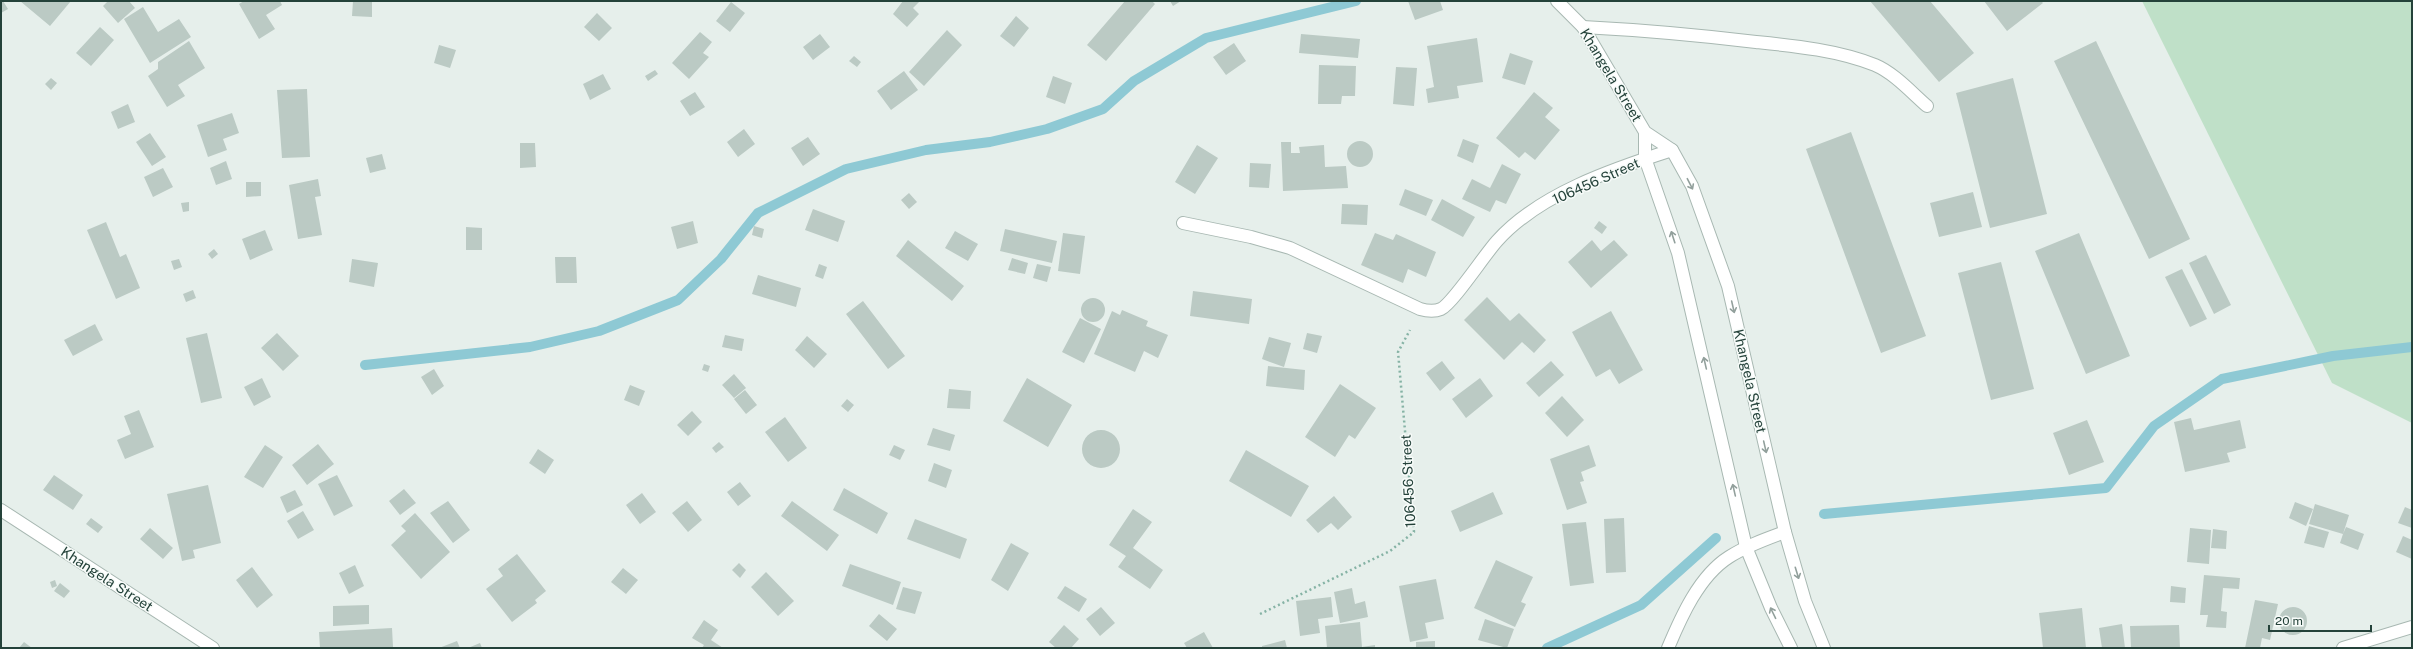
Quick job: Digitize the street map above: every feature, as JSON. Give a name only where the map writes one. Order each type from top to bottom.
[{"type":"street","name":"Khangela Street","points":[[1557,1],[1583,27],[1645,132],[1672,150],[1692,186],[1728,286],[1785,532],[1805,601],[1824,648]]},
{"type":"street","points":[[1583,27],[1661,31],[1798,47],[1840,54],[1876,66],[1900,82],[1927,106]]},
{"type":"street","name":"Khangela Street","points":[[1645,132],[1645,158],[1678,253],[1746,547],[1771,608],[1791,648]]},
{"type":"street","name":"106456 Street","points":[[1183,224],[1251,237],[1290,248],[1420,310],[1429,312],[1441,309],[1452,299],[1498,240],[1520,219],[1569,189],[1645,158],[1672,150]]},
{"type":"street","name":"Khangela Street","points":[[1,510],[213,648]]},
{"type":"street","points":[[1668,648],[1692,600],[1712,572],[1727,558],[1746,547],[1785,532]]},
{"type":"street","points":[[2343,648],[2412,627]]},
{"type":"path","name":"106456 Street","points":[[1260,614],[1390,551],[1414,532],[1398,352],[1420,310]]},
{"type":"green space","points":[[2142,1],[2412,1],[2412,423],[2332,383]]},
{"type":"building","points":[[3,1],[8,9],[1,13],[1,3]]},
{"type":"building","points":[[20,1],[71,1],[50,26]]},
{"type":"building","points":[[108,1],[129,1],[135,8],[118,23],[103,6]]},
{"type":"building","points":[[244,1],[280,1],[282,5],[266,15],[275,29],[259,39],[239,4]]},
{"type":"building","points":[[353,1],[372,1],[372,17],[352,16]]},
{"type":"building","points":[[903,1],[920,1],[913,8],[919,14],[907,27],[893,14]]},
{"type":"building","points":[[1125,1],[1152,1],[1155,4],[1106,61],[1087,45]]},
{"type":"building","points":[[1170,1],[1181,1],[1173,6]]},
{"type":"building","points":[[1408,1],[1440,1],[1443,10],[1415,20]]},
{"type":"building","points":[[1870,1],[1930,1],[1974,53],[1939,82]]},
{"type":"building","points":[[1984,1],[2041,1],[2043,3],[2007,31]]},
{"type":"building","points":[[731,2],[745,13],[730,32],[716,21]]},
{"type":"building","points":[[143,7],[158,32],[179,19],[191,37],[150,63],[124,19]]},
{"type":"building","points":[[597,13],[612,28],[599,41],[584,27]]},
{"type":"building","points":[[1016,16],[1029,28],[1014,47],[1000,36]]},
{"type":"building","points":[[100,27],[114,40],[91,66],[76,53]]},
{"type":"building","points":[[947,30],[962,45],[924,86],[909,72]]},
{"type":"building","points":[[700,32],[712,42],[703,53],[709,57],[689,79],[672,63]]},
{"type":"building","points":[[820,34],[830,47],[813,60],[803,47]]},
{"type":"building","points":[[1301,34],[1360,39],[1358,58],[1299,53]]},
{"type":"building","points":[[1477,38],[1483,82],[1457,86],[1459,98],[1428,103],[1426,89],[1434,87],[1427,46]]},
{"type":"building","points":[[189,41],[205,68],[178,85],[185,96],[167,107],[148,76],[158,69],[158,62]]},
{"type":"building","points":[[2096,41],[2190,239],[2149,259],[2054,61]]},
{"type":"building","points":[[1234,43],[1246,61],[1226,75],[1213,57]]},
{"type":"building","points":[[439,45],[456,50],[450,68],[434,63]]},
{"type":"building","points":[[1510,53],[1533,61],[1525,85],[1502,78]]},
{"type":"building","points":[[854,56],[861,62],[857,67],[849,61]]},
{"type":"building","points":[[1319,65],[1356,66],[1355,96],[1342,96],[1341,104],[1318,104]]},
{"type":"building","points":[[1396,67],[1417,68],[1414,106],[1393,104]]},
{"type":"building","points":[[655,70],[658,74],[648,81],[645,76]]},
{"type":"building","points":[[904,71],[918,90],[891,110],[877,91]]},
{"type":"building","points":[[603,74],[611,89],[590,100],[583,84]]},
{"type":"building","points":[[1053,76],[1072,83],[1065,104],[1046,97]]},
{"type":"building","points":[[51,78],[57,83],[51,90],[45,84]]},
{"type":"building","points":[[2013,78],[2047,214],[1990,228],[1956,93]]},
{"type":"building","points":[[307,89],[310,157],[282,158],[277,90]]},
{"type":"building","points":[[695,92],[705,107],[690,116],[680,101]]},
{"type":"building","points":[[1534,92],[1553,108],[1545,117],[1560,130],[1535,160],[1525,152],[1519,158],[1496,138]]},
{"type":"building","points":[[128,104],[135,122],[118,129],[111,112]]},
{"type":"building","points":[[232,113],[239,133],[223,139],[227,150],[208,157],[197,125]]},
{"type":"building","points":[[744,129],[755,144],[738,157],[727,142]]},
{"type":"building","points":[[1851,132],[1926,336],[1881,353],[1806,149]]},
{"type":"building","points":[[150,133],[166,157],[152,166],[136,142]]},
{"type":"building","points":[[808,137],[820,154],[803,166],[791,148]]},
{"type":"building","points":[[1463,139],[1479,145],[1473,163],[1457,156]]},
{"type":"building","points":[[1360,141],[1369,145],[1373,154],[1369,163],[1360,167],[1351,163],[1347,154],[1351,145]]},
{"type":"building","points":[[1281,142],[1291,142],[1291,153],[1300,153],[1299,147],[1324,145],[1325,167],[1346,166],[1348,188],[1283,191]]},
{"type":"building","points":[[520,143],[535,143],[536,167],[520,168]]},
{"type":"building","points":[[1197,145],[1218,158],[1195,194],[1175,182]]},
{"type":"building","points":[[382,154],[386,169],[370,173],[366,158]]},
{"type":"building","points":[[226,161],[232,179],[216,185],[210,168]]},
{"type":"building","points":[[1250,163],[1271,164],[1269,188],[1249,187]]},
{"type":"building","points":[[1502,164],[1521,174],[1506,204],[1496,200],[1490,212],[1462,199],[1472,179],[1490,188]]},
{"type":"building","points":[[163,168],[173,187],[153,197],[144,177]]},
{"type":"building","points":[[318,179],[321,196],[315,197],[322,235],[298,239],[289,185]]},
{"type":"building","points":[[246,182],[261,182],[261,196],[246,197]]},
{"type":"building","points":[[1405,189],[1433,200],[1426,216],[1399,205]]},
{"type":"building","points":[[1973,192],[1982,227],[1939,237],[1930,203]]},
{"type":"building","points":[[909,193],[917,202],[909,209],[901,200]]},
{"type":"building","points":[[1442,199],[1475,217],[1463,237],[1431,220]]},
{"type":"building","points":[[189,202],[189,211],[183,212],[181,203]]},
{"type":"building","points":[[1342,204],[1368,205],[1367,225],[1341,224]]},
{"type":"building","points":[[813,209],[845,221],[838,242],[805,230]]},
{"type":"building","points":[[693,221],[698,243],[677,249],[671,227]]},
{"type":"building","points":[[1599,221],[1607,227],[1602,234],[1594,228]]},
{"type":"building","points":[[106,222],[120,257],[126,254],[140,288],[116,299],[87,230]]},
{"type":"building","points":[[754,226],[764,229],[762,238],[752,235]]},
{"type":"building","points":[[466,227],[482,228],[482,250],[466,250]]},
{"type":"building","points":[[1005,229],[1057,241],[1052,263],[1000,251]]},
{"type":"building","points":[[265,230],[273,250],[250,260],[242,239]]},
{"type":"building","points":[[955,231],[978,244],[968,261],[945,248]]},
{"type":"building","points":[[1063,233],[1085,236],[1080,274],[1058,271]]},
{"type":"building","points":[[1375,233],[1393,240],[1396,234],[1436,252],[1426,277],[1408,269],[1403,283],[1361,265]]},
{"type":"building","points":[[2079,233],[2130,356],[2086,374],[2035,251]]},
{"type":"building","points":[[908,240],[964,286],[952,301],[896,256]]},
{"type":"building","points":[[1592,240],[1601,251],[1614,240],[1628,255],[1591,288],[1568,262]]},
{"type":"building","points":[[214,249],[218,254],[212,259],[208,254]]},
{"type":"building","points":[[2206,255],[2231,305],[2214,314],[2189,263]]},
{"type":"building","points":[[555,257],[576,257],[577,283],[556,283]]},
{"type":"building","points":[[1012,258],[1028,263],[1025,274],[1008,270]]},
{"type":"building","points":[[179,259],[182,267],[174,270],[171,261]]},
{"type":"building","points":[[352,259],[378,263],[374,287],[349,282]]},
{"type":"building","points":[[2001,262],[2034,389],[1991,400],[1958,273]]},
{"type":"building","points":[[819,264],[827,267],[823,279],[815,276]]},
{"type":"building","points":[[1037,264],[1051,267],[1047,282],[1033,278]]},
{"type":"building","points":[[2182,269],[2207,319],[2190,327],[2165,277]]},
{"type":"building","points":[[758,275],[801,288],[796,307],[752,294]]},
{"type":"building","points":[[193,290],[196,298],[186,302],[183,294]]},
{"type":"building","points":[[1193,291],[1252,299],[1249,324],[1190,316]]},
{"type":"building","points":[[1487,297],[1510,321],[1519,313],[1546,340],[1534,353],[1522,342],[1504,360],[1464,320]]},
{"type":"building","points":[[1093,298],[1098,299],[1104,305],[1104,315],[1098,321],[1093,322],[1088,321],[1082,315],[1081,310],[1082,305],[1088,299]]},
{"type":"building","points":[[863,301],[905,356],[888,369],[846,314]]},
{"type":"building","points":[[1122,310],[1148,321],[1146,326],[1168,335],[1158,358],[1144,351],[1135,372],[1094,354],[1112,311],[1120,315]]},
{"type":"building","points":[[1611,311],[1643,370],[1619,384],[1610,369],[1596,377],[1572,332]]},
{"type":"building","points":[[1080,318],[1101,329],[1084,363],[1062,352]]},
{"type":"building","points":[[95,324],[103,340],[73,356],[64,340]]},
{"type":"building","points":[[207,333],[222,398],[201,403],[186,338]]},
{"type":"building","points":[[277,333],[299,356],[283,371],[261,348]]},
{"type":"building","points":[[1307,333],[1322,336],[1317,353],[1303,349]]},
{"type":"building","points":[[725,335],[744,339],[742,351],[722,347]]},
{"type":"building","points":[[807,336],[827,354],[814,368],[795,350]]},
{"type":"building","points":[[1269,337],[1291,343],[1284,367],[1262,359]]},
{"type":"building","points":[[1442,361],[1455,378],[1440,391],[1426,373]]},
{"type":"building","points":[[1551,361],[1564,375],[1539,397],[1526,383]]},
{"type":"building","points":[[704,364],[710,366],[708,372],[702,370]]},
{"type":"building","points":[[1268,366],[1305,370],[1304,390],[1266,386]]},
{"type":"building","points":[[434,369],[444,386],[432,395],[421,377]]},
{"type":"building","points":[[734,374],[746,388],[734,398],[722,385]]},
{"type":"building","points":[[262,378],[271,397],[254,406],[244,387]]},
{"type":"building","points":[[1027,378],[1072,405],[1048,447],[1003,421]]},
{"type":"building","points":[[1480,378],[1493,396],[1466,418],[1452,399]]},
{"type":"building","points":[[1340,384],[1376,408],[1355,439],[1349,435],[1335,457],[1305,437]]},
{"type":"building","points":[[630,385],[645,391],[639,406],[624,400]]},
{"type":"building","points":[[949,389],[971,391],[970,409],[947,408]]},
{"type":"building","points":[[745,390],[757,405],[746,414],[734,399]]},
{"type":"building","points":[[1562,396],[1584,420],[1567,437],[1545,413]]},
{"type":"building","points":[[847,399],[854,405],[848,412],[841,406]]},
{"type":"building","points":[[139,410],[154,447],[125,459],[117,440],[131,434],[124,416]]},
{"type":"building","points":[[692,411],[702,422],[688,436],[677,425]]},
{"type":"building","points":[[785,417],[807,448],[788,462],[765,432]]},
{"type":"building","points":[[2191,418],[2194,430],[2240,420],[2246,448],[2227,453],[2230,462],[2185,472],[2174,422]]},
{"type":"building","points":[[2087,420],[2104,462],[2069,475],[2053,433]]},
{"type":"building","points":[[933,428],[955,435],[950,451],[927,445]]},
{"type":"building","points":[[1097,430],[1105,430],[1112,433],[1117,438],[1120,449],[1117,460],[1112,465],[1105,468],[1097,468],[1090,465],[1085,460],[1082,453],[1082,445],[1085,438],[1090,433]]},
{"type":"building","points":[[719,442],[724,447],[716,453],[712,448]]},
{"type":"building","points":[[318,444],[334,464],[307,485],[292,465]]},
{"type":"building","points":[[265,445],[283,457],[263,488],[244,477]]},
{"type":"building","points":[[894,445],[905,450],[900,460],[889,455]]},
{"type":"building","points":[[1589,445],[1596,466],[1581,472],[1584,481],[1580,482],[1587,503],[1567,510],[1550,459]]},
{"type":"building","points":[[538,449],[554,460],[545,474],[529,463]]},
{"type":"building","points":[[1246,450],[1309,486],[1291,517],[1229,481]]},
{"type":"building","points":[[934,463],[952,470],[946,488],[928,481]]},
{"type":"building","points":[[54,475],[83,495],[73,510],[43,490]]},
{"type":"building","points":[[337,475],[353,506],[334,516],[318,484]]},
{"type":"building","points":[[740,482],[751,496],[738,506],[727,492]]},
{"type":"building","points":[[208,485],[221,543],[193,550],[195,558],[182,561],[167,494]]},
{"type":"building","points":[[844,488],[888,513],[877,534],[833,510]]},
{"type":"building","points":[[404,489],[416,503],[400,515],[389,501]]},
{"type":"building","points":[[295,490],[303,505],[287,513],[280,497]]},
{"type":"building","points":[[1493,492],[1503,514],[1460,532],[1451,511]]},
{"type":"building","points":[[642,493],[656,512],[640,524],[626,505]]},
{"type":"building","points":[[1334,496],[1352,517],[1338,530],[1331,523],[1318,533],[1306,520]]},
{"type":"building","points":[[448,501],[470,530],[453,543],[430,513]]},
{"type":"building","points":[[687,501],[702,520],[688,532],[672,513]]},
{"type":"building","points":[[792,501],[839,535],[827,551],[781,516]]},
{"type":"building","points":[[2295,502],[2313,509],[2306,526],[2289,518]]},
{"type":"building","points":[[2315,504],[2349,515],[2343,534],[2309,524]]},
{"type":"building","points":[[2405,507],[2412,510],[2412,528],[2398,523]]},
{"type":"building","points":[[1133,509],[1152,522],[1133,548],[1163,570],[1150,589],[1118,567],[1126,556],[1109,545]]},
{"type":"building","points":[[303,511],[314,530],[298,539],[287,521]]},
{"type":"building","points":[[415,513],[450,552],[421,579],[391,545],[406,531],[401,526]]},
{"type":"building","points":[[91,518],[103,527],[98,533],[86,524]]},
{"type":"building","points":[[1624,518],[1626,572],[1606,573],[1604,519]]},
{"type":"building","points":[[915,519],[967,539],[960,559],[907,539]]},
{"type":"building","points":[[1586,522],[1594,583],[1570,586],[1562,524]]},
{"type":"building","points":[[2309,526],[2329,532],[2324,548],[2304,543]]},
{"type":"building","points":[[2346,527],[2364,534],[2358,550],[2340,543]]},
{"type":"building","points":[[150,528],[173,548],[163,559],[140,539]]},
{"type":"building","points":[[2190,528],[2211,530],[2209,564],[2187,562]]},
{"type":"building","points":[[2213,529],[2227,531],[2226,549],[2211,548]]},
{"type":"building","points":[[2403,536],[2412,540],[2412,559],[2396,552]]},
{"type":"building","points":[[1011,543],[1029,553],[1008,591],[991,580]]},
{"type":"building","points":[[517,554],[546,591],[535,600],[537,603],[512,622],[486,589],[503,576],[498,569]]},
{"type":"building","points":[[1496,560],[1533,577],[1521,602],[1526,604],[1515,627],[1474,608]]},
{"type":"building","points":[[739,563],[746,570],[740,578],[732,570]]},
{"type":"building","points":[[850,564],[901,582],[893,605],[842,586]]},
{"type":"building","points":[[355,565],[364,586],[349,594],[339,573]]},
{"type":"building","points":[[252,567],[273,595],[257,608],[236,580]]},
{"type":"building","points":[[623,568],[638,580],[626,594],[611,582]]},
{"type":"building","points":[[766,572],[794,601],[778,616],[751,587]]},
{"type":"building","points":[[2204,575],[2240,578],[2239,589],[2223,588],[2221,611],[2227,612],[2226,628],[2206,627],[2208,615],[2200,615]]},
{"type":"building","points":[[1436,579],[1444,619],[1425,623],[1428,638],[1410,642],[1399,586]]},
{"type":"building","points":[[55,580],[57,586],[52,588],[50,582]]},
{"type":"building","points":[[60,583],[70,591],[64,598],[54,591]]},
{"type":"building","points":[[1065,586],[1087,599],[1079,612],[1057,598]]},
{"type":"building","points":[[2171,586],[2186,588],[2185,603],[2170,602]]},
{"type":"building","points":[[903,587],[922,592],[915,614],[896,609]]},
{"type":"building","points":[[1352,588],[1355,604],[1365,601],[1368,617],[1340,623],[1334,592]]},
{"type":"building","points":[[1331,597],[1333,617],[1318,619],[1320,633],[1300,636],[1296,601]]},
{"type":"building","points":[[2255,600],[2278,604],[2270,640],[2262,638],[2260,648],[2245,648]]},
{"type":"building","points":[[369,605],[369,624],[333,626],[333,606]]},
{"type":"building","points":[[1101,607],[1115,623],[1100,636],[1086,619]]},
{"type":"building","points":[[2293,607],[2303,611],[2307,621],[2303,631],[2293,635],[2283,631],[2279,621],[2283,611]]},
{"type":"building","points":[[2082,608],[2086,648],[2043,648],[2039,613]]},
{"type":"building","points":[[879,614],[897,629],[887,641],[869,626]]},
{"type":"building","points":[[1485,619],[1514,629],[1507,648],[1478,640]]},
{"type":"building","points":[[704,620],[718,630],[711,640],[723,648],[702,648],[704,645],[692,638]]},
{"type":"building","points":[[1360,622],[1362,647],[1375,645],[1375,648],[1327,648],[1325,626]]},
{"type":"building","points":[[2122,624],[2125,648],[2102,648],[2099,628]]},
{"type":"building","points":[[1064,625],[1079,639],[1071,648],[1056,648],[1049,642]]},
{"type":"building","points":[[2179,625],[2180,648],[2131,648],[2130,626]]},
{"type":"building","points":[[392,628],[393,647],[320,648],[319,632]]},
{"type":"building","points":[[1204,632],[1213,648],[1187,648],[1184,643]]},
{"type":"building","points":[[1285,640],[1287,648],[1262,648],[1262,646]]},
{"type":"building","points":[[457,641],[460,648],[439,648]]},
{"type":"building","points":[[1435,641],[1435,648],[1416,648],[1416,642]]},
{"type":"building","points":[[24,642],[32,648],[19,648]]},
{"type":"building","points":[[480,643],[482,648],[468,648]]},
{"type":"waterway","points":[[365,365],[530,347],[599,331],[678,300],[721,259],[758,213],[846,169],[926,150],[990,142],[1047,129],[1103,109],[1134,81],[1206,38],[1356,1]]},
{"type":"waterway","points":[[1824,514],[2106,488],[2154,426],[2222,379],[2333,356],[2412,347]]},
{"type":"waterway","points":[[1547,648],[1641,605],[1716,538]]}]
